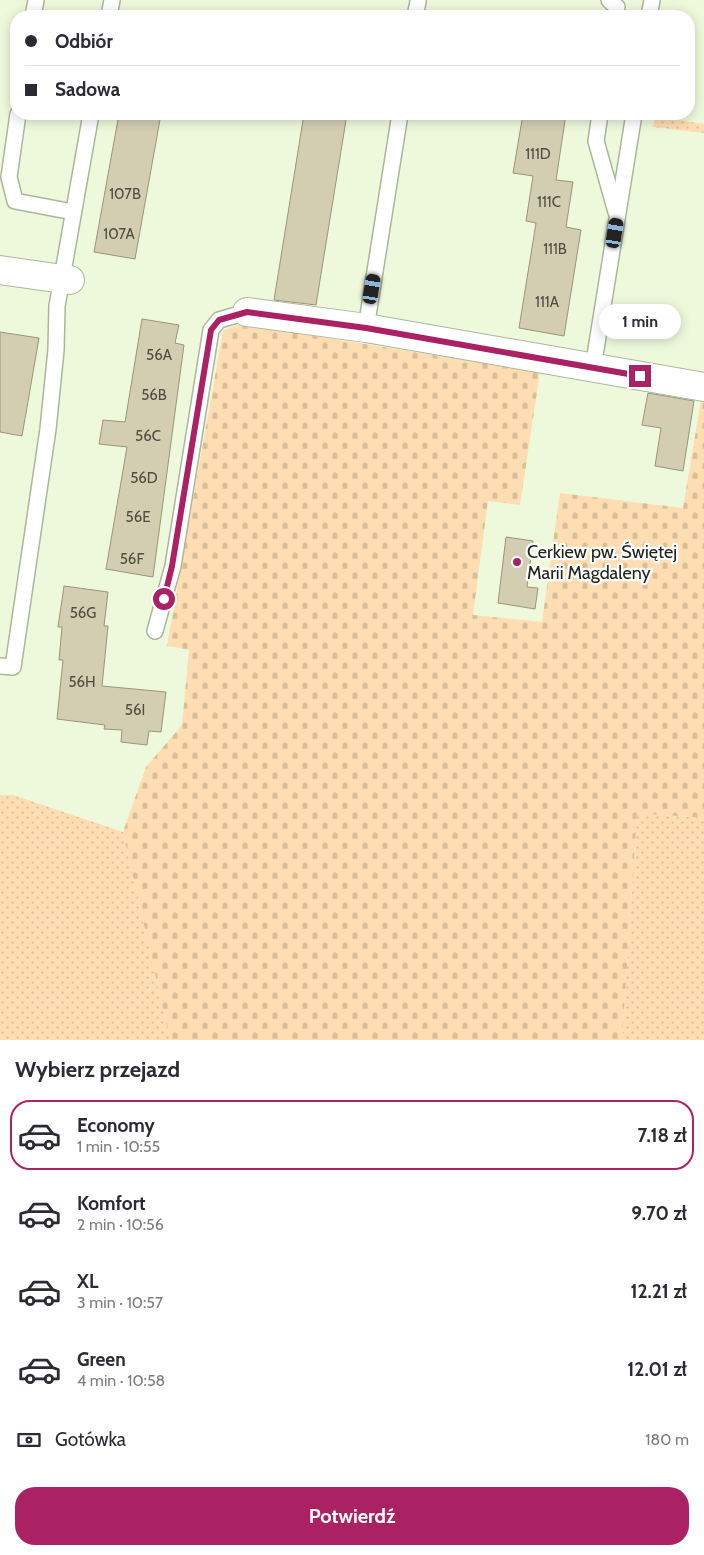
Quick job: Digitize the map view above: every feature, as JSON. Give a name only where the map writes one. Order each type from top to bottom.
[{"type":"street","points":[[0,270],[67,280]]},
{"type":"street","points":[[247,312],[366,328],[704,388]]},
{"type":"lane","points":[[609,0],[617,7],[616,10]]},
{"type":"lane","points":[[17,120],[9,177],[16,201],[73,212]]},
{"type":"lane","points":[[0,666],[13,668],[48,429],[56,350],[57,306],[67,280],[73,212],[90,120]]},
{"type":"lane","points":[[366,328],[399,120]]},
{"type":"lane","points":[[599,120],[596,141],[618,216]]},
{"type":"lane","points":[[593,368],[633,120]]},
{"type":"lane","points":[[155,631],[172,566],[211,330],[219,320],[247,312]]},
{"type":"green space","points":[[654,120],[680,120],[704,124],[704,133],[653,127]]},
{"type":"green space","points":[[240,324],[540,372],[520,505],[488,501],[473,615],[542,622],[560,493],[683,508],[701,400],[704,401],[704,818],[637,813],[622,1040],[170,1040],[123,832],[146,767],[182,725],[189,650],[167,646],[223,331]]},
{"type":"green space","points":[[0,795],[13,795],[123,832],[170,1040],[0,1040]]},
{"type":"green space","points":[[637,813],[704,818],[704,1040],[622,1040]]},
{"type":"building","points":[[118,120],[160,120],[135,259],[94,252]]},
{"type":"building","points":[[303,120],[346,120],[316,305],[274,300]]},
{"type":"building","points":[[522,120],[565,120],[556,180],[573,182],[566,227],[581,230],[564,336],[519,328],[536,223],[526,221],[533,176],[513,173]]},
{"type":"building","points":[[142,319],[179,325],[175,343],[184,345],[153,577],[106,569],[127,447],[99,444],[103,420],[125,422]]},
{"type":"building","points":[[0,332],[39,338],[22,436],[0,432]]},
{"type":"building","points":[[648,393],[694,401],[683,471],[655,466],[661,428],[642,425]]},
{"type":"building","name":"Cerkiew pw. Świętej Marii Magdaleny","points":[[506,537],[533,541],[527,587],[538,588],[535,609],[498,603]]},
{"type":"building","points":[[64,586],[108,592],[104,626],[108,626],[102,686],[166,692],[161,732],[149,731],[147,745],[121,742],[122,730],[104,729],[105,725],[57,719],[63,660],[59,660],[62,627],[58,627]]},
{"type":"place","name":"Cerkiew pw. Świętej Marii Magdaleny","points":[[517,562]]},
{"type":"route","points":[[164,599],[172,566],[211,330],[219,320],[247,312],[366,328],[640,376]]}]
